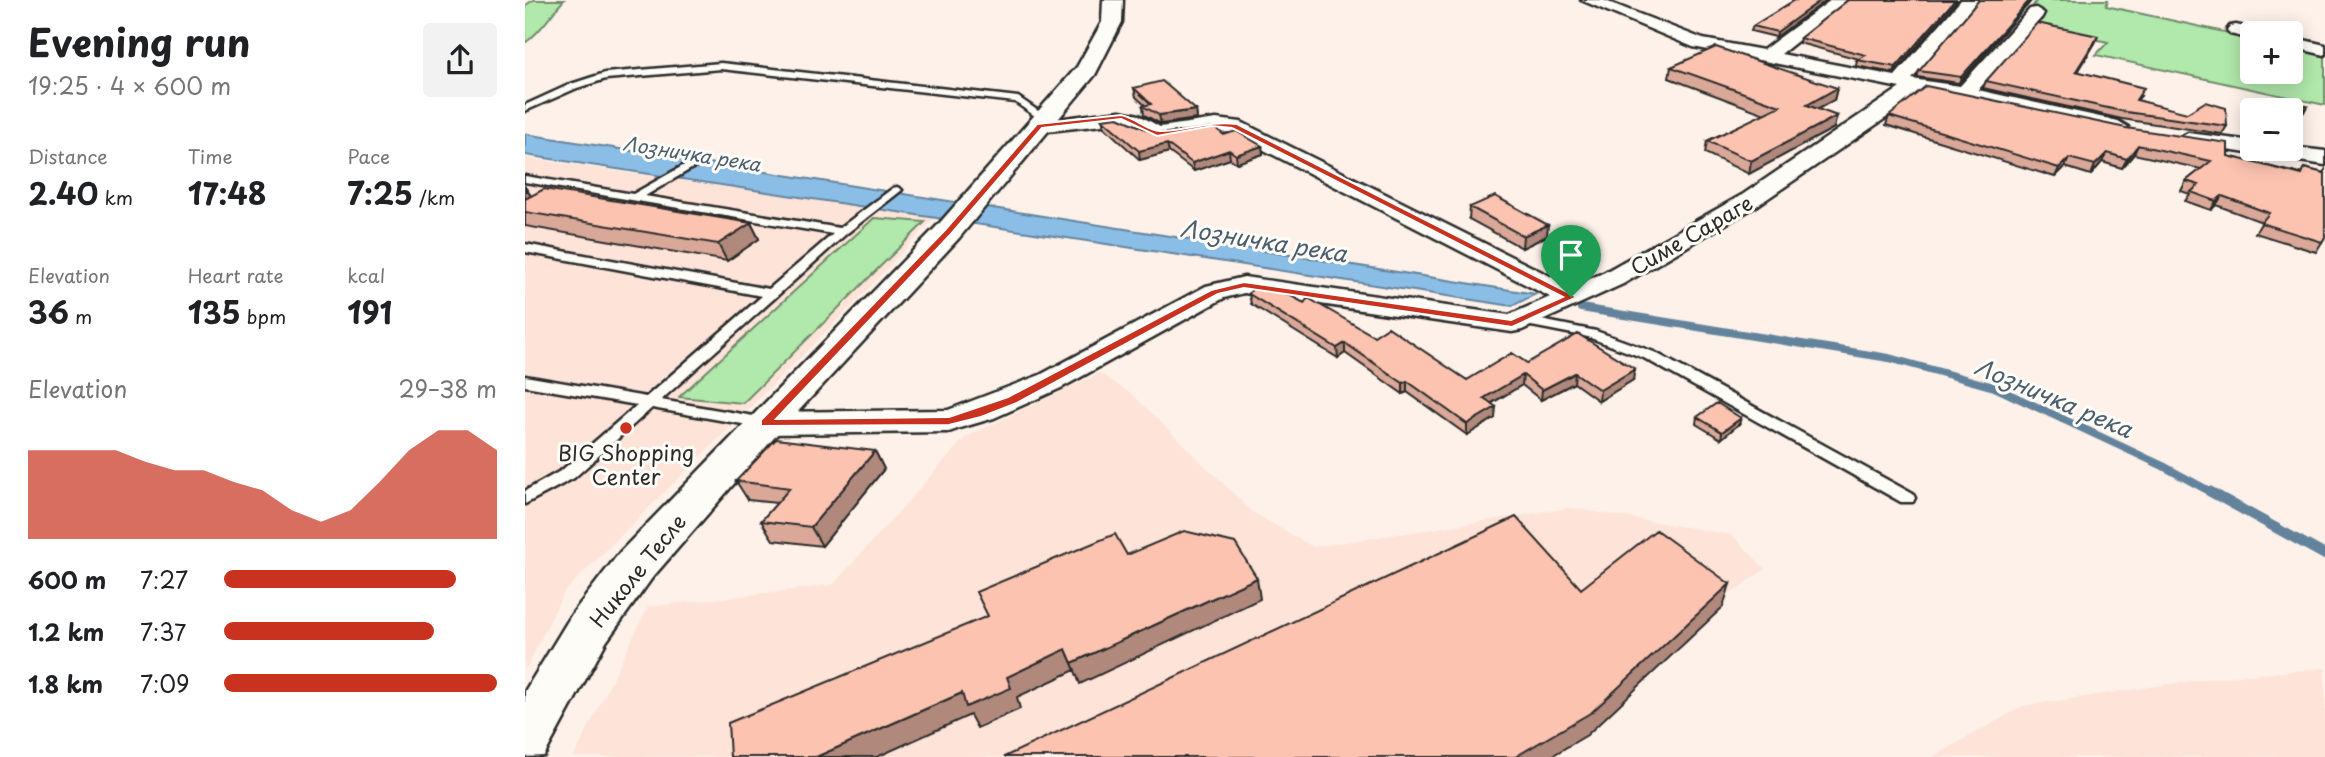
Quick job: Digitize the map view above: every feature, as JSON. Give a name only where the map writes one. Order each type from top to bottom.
[{"type":"street","name":"Николе Тесле","points":[[525,739],[589,628],[636,565],[765,423],[948,232],[1087,70],[1102,46],[1112,22],[1113,0]]},
{"type":"street","points":[[1589,0],[1684,39],[1965,93],[2154,133],[2325,158]]},
{"type":"street","points":[[1766,56],[1841,0]]},
{"type":"street","name":"Симе Сараге","points":[[765,423],[949,421],[977,414],[1013,400],[1215,292],[1244,285],[1512,324],[1614,278],[1750,200],[1895,103],[1970,0]]},
{"type":"street","points":[[1965,93],[2036,13]]},
{"type":"street","points":[[2303,45],[2325,50]]},
{"type":"street","points":[[1042,123],[1070,125],[1121,117],[1129,118],[1157,134],[1212,124],[1234,126],[1571,297]]},
{"type":"lane","points":[[525,108],[574,86],[605,76],[721,66],[1018,100],[1042,123]]},
{"type":"lane","points":[[635,197],[697,161]]},
{"type":"lane","points":[[525,179],[842,232]]},
{"type":"lane","points":[[555,198],[575,187]]},
{"type":"lane","points":[[525,498],[568,474],[842,232],[897,190]]},
{"type":"lane","points":[[525,248],[774,294]]},
{"type":"lane","points":[[1521,320],[1591,334],[1649,355],[1907,498]]},
{"type":"lane","points":[[525,380],[765,423]]},
{"type":"shaded area","name":"BIG Shopping Center","points":[[525,158],[935,217],[856,302],[564,592],[525,671]]},
{"type":"shaded area","points":[[1100,373],[1134,396],[1252,512],[1313,547],[1571,508],[1732,535],[1765,569],[1496,757],[574,757],[648,607],[833,585],[966,437]]},
{"type":"shaded area","points":[[2325,668],[2325,757],[1933,757],[2023,706],[2205,679]]},
{"type":"green space","points":[[533,0],[564,0],[525,43],[525,6]]},
{"type":"green space","points":[[2037,0],[2108,0],[2106,6],[2240,35],[2240,84],[2303,84],[2303,49],[2325,54],[2325,105],[2303,98],[2096,55],[2108,42],[2020,25]]},
{"type":"green space","points":[[874,218],[925,222],[743,403],[679,397]]},
{"type":"water","points":[[525,134],[1536,294],[1512,306],[525,155]]},
{"type":"building","points":[[1795,0],[1821,0],[1777,32],[1753,26]]},
{"type":"building","points":[[1848,0],[1955,0],[1896,67],[1857,60],[1866,55],[1800,38]]},
{"type":"building","points":[[1979,0],[2030,0],[1961,77],[1919,71]]},
{"type":"building","points":[[2037,23],[2098,36],[2076,71],[2144,88],[2136,100],[2187,113],[2205,102],[2226,108],[2227,126],[2126,112],[1986,81]]},
{"type":"building","points":[[1716,47],[1837,88],[1807,105],[1837,116],[1751,161],[1707,141],[1780,106],[1671,67]]},
{"type":"building","points":[[1162,81],[1196,110],[1159,115],[1143,106],[1151,104],[1134,88]]},
{"type":"building","points":[[1926,86],[2126,128],[2228,143],[2228,156],[2240,161],[2302,175],[2304,168],[2324,173],[2325,171],[2325,237],[2322,242],[2261,223],[2269,213],[2222,196],[2216,201],[2191,192],[2199,185],[2186,181],[2211,161],[2138,145],[2127,159],[2107,153],[2095,165],[2069,158],[2059,168],[1889,116]]},
{"type":"building","points":[[1118,117],[1157,134],[1215,128],[1224,135],[1236,131],[1262,146],[1236,155],[1229,150],[1192,163],[1167,144],[1139,151],[1102,119]]},
{"type":"building","points":[[544,189],[751,223],[718,244],[525,212],[525,199]]},
{"type":"building","points":[[1495,196],[1548,225],[1523,236],[1470,207]]},
{"type":"building","points":[[1253,287],[1282,291],[1304,303],[1308,298],[1374,336],[1388,327],[1467,380],[1512,353],[1527,363],[1578,334],[1635,369],[1600,390],[1575,373],[1542,390],[1523,375],[1484,398],[1496,407],[1467,424],[1407,381],[1403,383],[1345,343],[1337,348],[1249,294]]},
{"type":"building","points":[[1717,403],[1741,418],[1722,432],[1697,417]]},
{"type":"building","points":[[776,439],[875,451],[811,527],[761,521],[790,488],[736,481]]},
{"type":"building","points":[[1516,517],[1581,589],[1656,530],[1730,584],[1592,712],[1515,757],[1004,757]]},
{"type":"building","points":[[1184,531],[1235,543],[1257,578],[1072,663],[1066,649],[1007,677],[1011,688],[966,707],[962,693],[816,757],[730,757],[728,723],[988,616],[976,592],[1115,534],[1127,555]]},
{"type":"waterway","name":"Лозничка река","points":[[1581,308],[1889,358],[1994,387],[2163,466],[2213,493]]},
{"type":"waterway","name":"Лозничка река","points":[[2209,491],[2325,555]]},
{"type":"place","name":"BIG Shopping Center","points":[[626,428]]},
{"type":"route","points":[[1121,117],[1129,118],[1148,132],[1157,134],[1169,134],[1212,124],[1234,126],[1571,297],[1512,324],[1257,284],[1228,287],[1013,400],[977,414],[949,421],[765,423],[948,232],[1040,126],[1070,125],[1121,117]]}]
